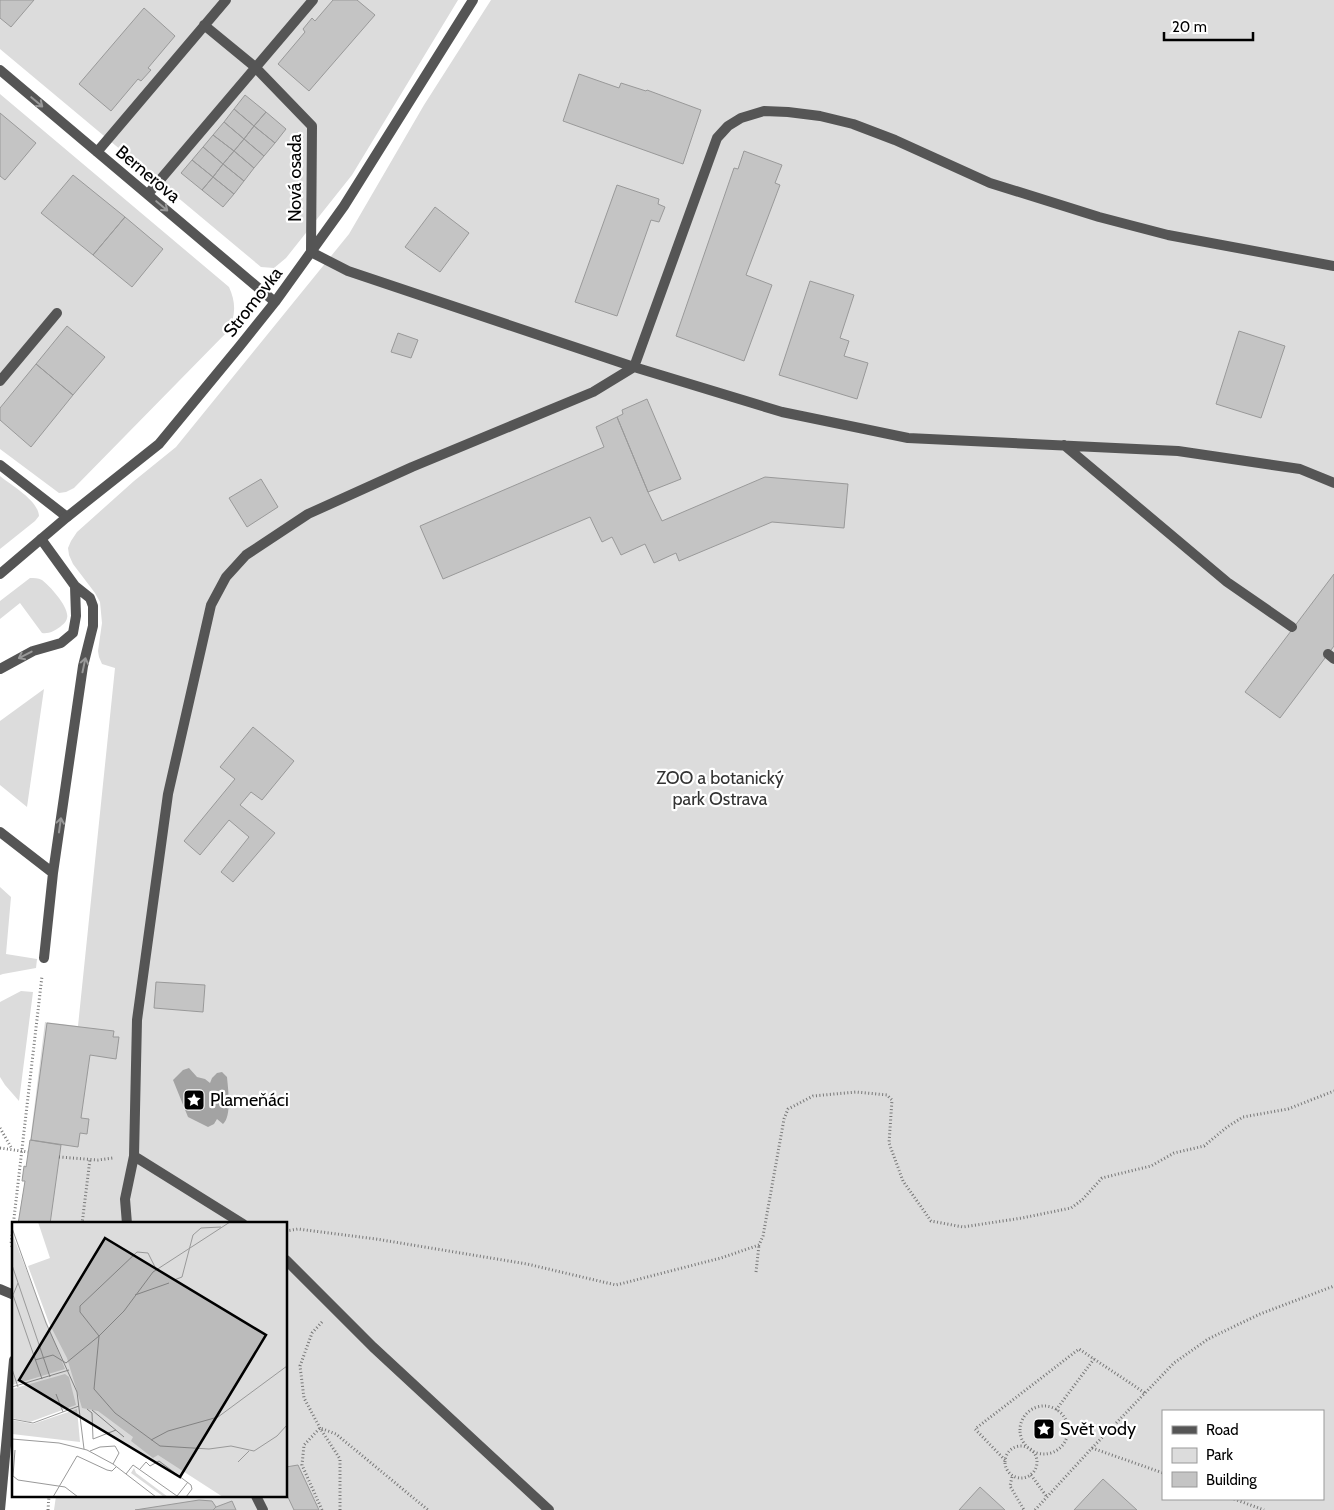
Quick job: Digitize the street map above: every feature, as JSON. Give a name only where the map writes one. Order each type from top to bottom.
[{"type":"street","points":[[98,152],[226,0]]},
{"type":"street","points":[[148,194],[313,0]]},
{"type":"street","name":"Stromovka","points":[[0,574],[40,539],[159,444],[275,302],[344,206],[473,0]]},
{"type":"street","name":"Nová osada","points":[[204,25],[255,67],[312,126],[311,252]]},
{"type":"street","name":"Bernerova","points":[[0,70],[275,302]]},
{"type":"street","points":[[127,1222],[125,1199],[134,1156],[137,1020],[168,794],[211,605],[226,577],[246,555],[308,514],[412,467],[593,392],[634,367],[717,138],[728,126],[741,118],[764,111],[820,116],[853,124],[895,140],[990,183],[1099,217],[1168,235],[1334,266]]},
{"type":"street","points":[[311,252],[348,272],[634,367],[782,412],[908,438],[1178,451],[1300,470],[1332,479]]},
{"type":"street","points":[[0,381],[57,313]]},
{"type":"street","points":[[1064,445],[1227,582],[1292,627]]},
{"type":"street","points":[[0,465],[67,517]]},
{"type":"street","points":[[40,539],[75,586],[90,598],[94,606],[93,626],[84,666],[53,874],[44,958]]},
{"type":"street","points":[[0,669],[33,651],[62,643],[73,633],[76,616],[75,586]]},
{"type":"street","points":[[0,832],[53,874]]},
{"type":"street","points":[[134,1156],[240,1222]]},
{"type":"street","points":[[288,1262],[373,1347],[549,1510]]},
{"type":"street","points":[[0,1289],[12,1294]]},
{"type":"street","points":[[0,1510],[12,1381]]},
{"type":"street","points":[[257,1498],[263,1510]]},
{"type":"path","points":[[13,1222],[44,958]]},
{"type":"path","points":[[756,1272],[759,1245],[763,1236],[784,1118],[788,1109],[813,1096],[856,1092],[887,1095],[892,1100],[888,1143],[904,1181],[931,1221],[963,1227],[1071,1208],[1082,1200],[1102,1178],[1150,1166],[1174,1153],[1204,1146],[1227,1127],[1243,1117],[1288,1109],[1334,1090]]},
{"type":"path","points":[[0,1128],[13,1150]]},
{"type":"path","points":[[0,1148],[28,1152]]},
{"type":"path","points":[[59,1157],[98,1160],[134,1156]]},
{"type":"path","points":[[82,1222],[90,1159]]},
{"type":"path","points":[[12,1227],[10,1244],[12,1248]]},
{"type":"path","points":[[288,1231],[298,1229],[376,1238],[527,1264],[616,1285],[721,1258],[759,1245]]},
{"type":"path","points":[[1035,1510],[1174,1363],[1208,1339],[1260,1314],[1334,1286]]},
{"type":"path","points":[[334,1308],[312,1333],[300,1366],[304,1398],[320,1428],[340,1458],[340,1510]]},
{"type":"path","points":[[1004,1460],[1011,1449],[1016,1446],[1022,1446],[1029,1448],[1037,1452],[1046,1454],[1055,1451],[1063,1445],[1067,1437],[1068,1428],[1065,1419],[1051,1407],[1033,1408],[1026,1414],[1021,1423],[1020,1432],[1023,1441],[1029,1448],[1034,1452],[1037,1464],[1031,1476],[1019,1479],[1012,1477],[1007,1472],[1004,1460],[975,1429],[1079,1349],[1145,1393]]},
{"type":"path","points":[[1056,1410],[1094,1359]]},
{"type":"path","points":[[320,1428],[304,1445],[302,1465],[322,1510]]},
{"type":"path","points":[[320,1428],[336,1434],[428,1510]]},
{"type":"path","points":[[1092,1448],[1162,1473]]},
{"type":"path","points":[[1031,1476],[1047,1497]]},
{"type":"path","points":[[1012,1477],[1010,1486],[1024,1510]]},
{"type":"path","points":[[1237,1500],[1264,1510]]},
{"type":"green space","points":[[0,0],[458,0],[352,175],[286,258],[274,268],[261,267],[0,49]]},
{"type":"green space","name":"ZOO a botanický park Ostrava","points":[[491,0],[1334,0],[1334,1510],[54,1510],[56,1498],[288,1498],[288,1222],[18,1222],[25,1181],[24,1166],[27,1166],[45,1022],[78,1026],[115,668],[102,664],[99,657],[98,651],[102,623],[100,602],[73,564],[68,548],[77,532],[134,481],[176,447],[349,234],[424,105]]},
{"type":"green space","points":[[0,94],[229,287],[234,304],[233,320],[228,331],[74,488],[66,492],[59,493],[0,449]]},
{"type":"green space","points":[[0,476],[34,504],[39,516],[0,549]]},
{"type":"green space","points":[[30,578],[42,580],[59,598],[67,614],[66,621],[51,632],[42,633],[20,603],[0,619],[0,601]]},
{"type":"green space","points":[[44,689],[27,807],[0,785],[0,721]]},
{"type":"green space","points":[[0,887],[11,897],[6,954],[37,959],[36,968],[0,975]]},
{"type":"green space","points":[[21,991],[33,992],[19,1101],[0,1077],[0,1002]]},
{"type":"shaded area","points":[[189,1068],[197,1077],[205,1079],[210,1083],[217,1073],[222,1072],[227,1077],[229,1095],[228,1115],[223,1124],[217,1119],[214,1124],[208,1127],[188,1117],[173,1080],[183,1070]]},
{"type":"building","points":[[0,0],[34,0],[11,27],[0,18]]},
{"type":"building","points":[[333,0],[357,0],[375,15],[309,91],[278,64],[305,32],[303,29],[312,18],[315,21]]},
{"type":"building","points":[[144,8],[175,36],[148,68],[151,70],[141,81],[138,79],[111,111],[79,84]]},
{"type":"building","points":[[579,74],[619,88],[621,83],[647,90],[701,110],[683,164],[563,121]]},
{"type":"building","points":[[245,95],[266,112],[254,126],[234,109]]},
{"type":"building","points":[[234,109],[254,126],[244,139],[224,122]]},
{"type":"building","points":[[266,112],[286,129],[275,143],[254,126]]},
{"type":"building","points":[[0,113],[36,143],[5,180],[0,176]]},
{"type":"building","points":[[224,122],[244,139],[234,151],[213,135]]},
{"type":"building","points":[[254,126],[275,143],[264,156],[244,139]]},
{"type":"building","points":[[213,135],[234,151],[223,164],[203,147]]},
{"type":"building","points":[[244,139],[264,156],[254,168],[234,151]]},
{"type":"building","points":[[203,147],[223,164],[213,177],[192,160]]},
{"type":"building","points":[[234,151],[254,168],[244,181],[223,164]]},
{"type":"building","points":[[744,151],[782,165],[775,183],[780,185],[746,275],[772,285],[744,361],[676,336],[734,168],[738,169]]},
{"type":"building","points":[[192,160],[213,177],[202,190],[181,173]]},
{"type":"building","points":[[223,164],[244,181],[234,194],[213,177]]},
{"type":"building","points":[[73,175],[125,217],[93,255],[41,213]]},
{"type":"building","points":[[213,177],[234,194],[223,207],[202,190]]},
{"type":"building","points":[[617,185],[659,199],[658,204],[665,207],[659,222],[651,220],[617,316],[575,302]]},
{"type":"building","points":[[435,207],[469,233],[440,272],[405,247]]},
{"type":"building","points":[[125,217],[163,249],[132,287],[93,255]]},
{"type":"building","points":[[810,281],[854,295],[840,338],[849,341],[844,356],[868,363],[857,399],[779,375]]},
{"type":"building","points":[[67,326],[105,357],[73,395],[36,364]]},
{"type":"building","points":[[1239,331],[1285,346],[1261,418],[1216,404]]},
{"type":"building","points":[[398,333],[418,340],[411,358],[391,352]]},
{"type":"building","points":[[36,364],[73,395],[31,447],[0,420],[0,408]]},
{"type":"building","points":[[647,399],[681,479],[648,492],[617,417],[623,414],[622,410]]},
{"type":"building","points":[[617,417],[662,521],[765,477],[848,484],[844,528],[772,522],[679,561],[676,553],[654,563],[645,544],[621,555],[612,537],[602,542],[590,517],[443,579],[420,526],[604,447],[596,427]]},
{"type":"building","points":[[261,479],[278,507],[247,527],[229,498]]},
{"type":"building","points":[[1334,574],[1334,646],[1280,718],[1245,692]]},
{"type":"building","points":[[253,727],[294,761],[262,800],[251,792],[240,805],[275,833],[233,882],[221,872],[249,837],[229,820],[200,855],[184,841],[235,779],[220,767]]},
{"type":"building","points":[[156,982],[205,985],[203,1012],[154,1008]]},
{"type":"building","points":[[47,1023],[114,1031],[113,1037],[119,1037],[116,1059],[90,1055],[81,1118],[89,1119],[87,1134],[80,1133],[78,1147],[31,1140]]},
{"type":"building","points":[[30,1140],[61,1145],[50,1222],[18,1222],[25,1181],[22,1181],[24,1166],[26,1167]]},
{"type":"building","points":[[298,1465],[319,1510],[294,1510],[288,1497],[288,1467]]},
{"type":"building","points":[[1103,1479],[1137,1510],[1074,1510]]},
{"type":"building","points":[[980,1487],[1005,1510],[959,1510]]},
{"type":"building","points":[[199,1500],[212,1501],[216,1507],[213,1510],[135,1510]]},
{"type":"building","points":[[232,1501],[236,1510],[213,1510],[216,1507]]},
{"type":"place","name":"Plameňáci","points":[[194,1100]]},
{"type":"place","name":"Svět vody","points":[[1044,1429]]}]
